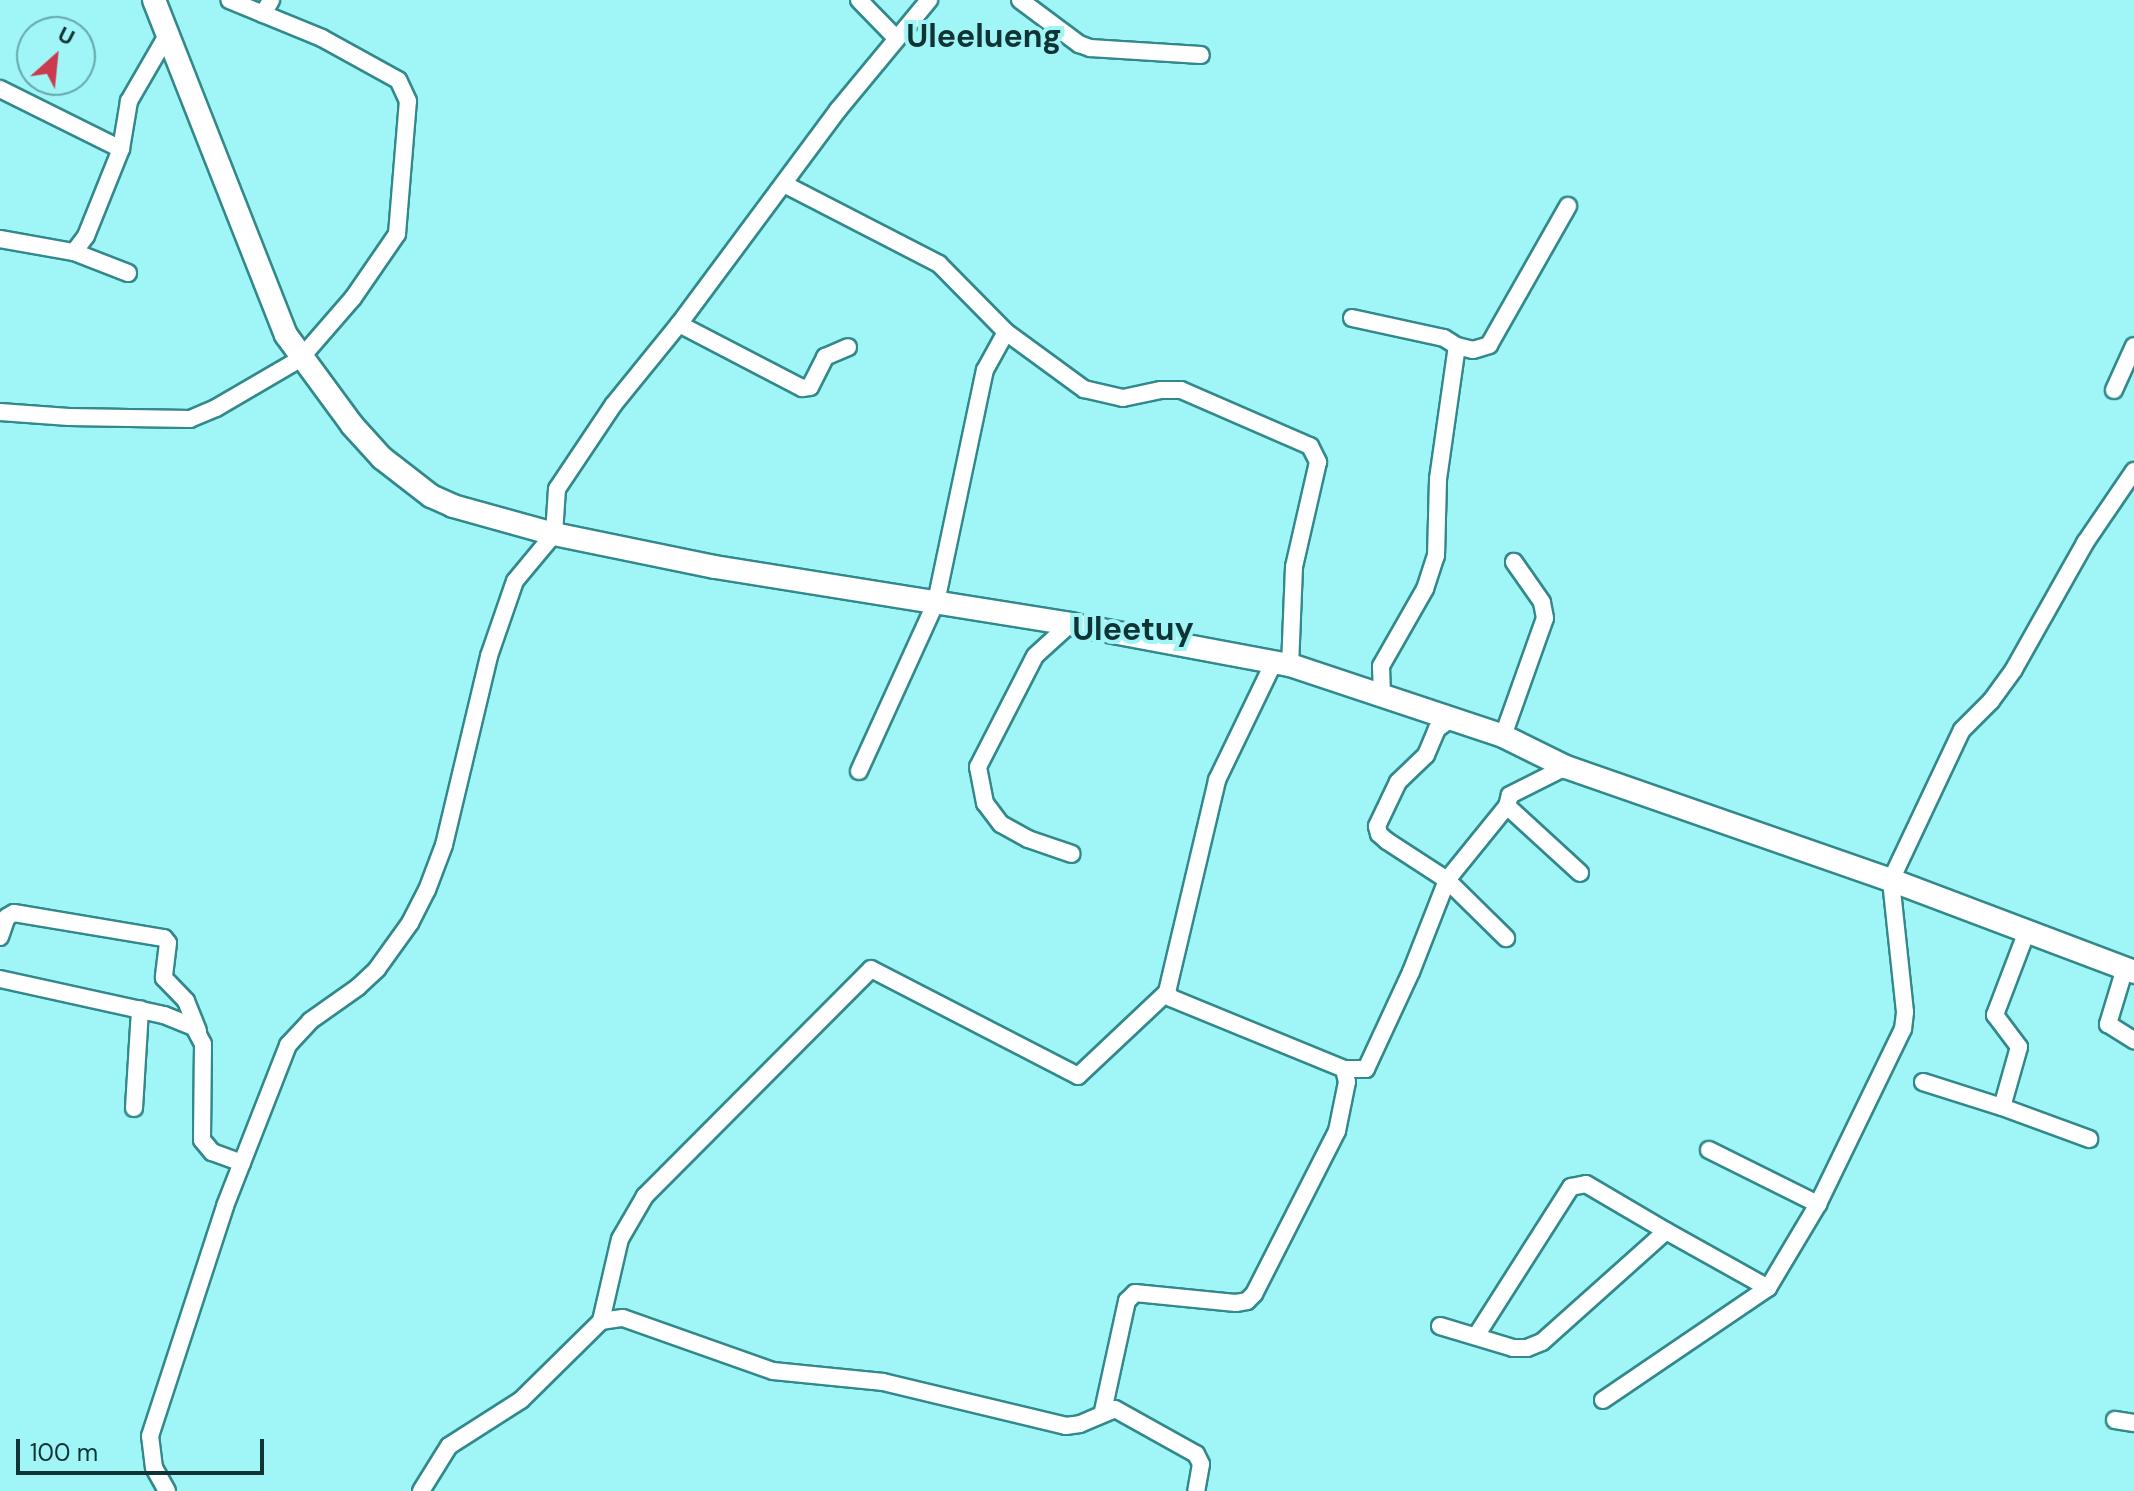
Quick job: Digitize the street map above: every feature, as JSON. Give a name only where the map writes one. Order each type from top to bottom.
[{"type":"street","points":[[154,0],[278,319],[300,359],[352,425],[414,485],[453,506],[554,534],[715,567],[1070,624],[1282,663],[1503,736],[1566,767],[1891,880],[2129,970],[2108,1024],[2134,1040]]},
{"type":"street","points":[[0,412],[69,417],[190,419],[300,359],[353,298],[397,234],[408,101],[398,80],[373,63],[267,7],[229,0]]},
{"type":"street","points":[[859,0],[896,38]]},
{"type":"street","points":[[167,1491],[154,1468],[151,1454],[153,1418],[242,1163],[292,1039],[377,969],[410,923],[427,890],[444,845],[489,656],[515,581],[554,534],[557,489],[614,404],[679,324],[896,38],[929,0]]},
{"type":"street","points":[[1020,0],[1079,44],[1090,48],[1201,55]]},
{"type":"street","points":[[74,252],[86,236],[121,149],[129,101],[169,32]]},
{"type":"street","points":[[0,89],[121,149]]},
{"type":"street","points":[[421,1491],[449,1446],[521,1400],[601,1321],[620,1239],[645,1196],[871,969],[1078,1076],[1167,992],[1217,780],[1282,663],[1294,567],[1318,462],[1313,449],[1181,390],[1161,390],[1123,398],[1084,389],[1006,332],[939,264],[784,184]]},
{"type":"street","points":[[1352,318],[1444,338],[1457,346],[1473,350],[1493,341],[1568,206]]},
{"type":"street","points":[[0,239],[74,252],[128,273]]},
{"type":"street","points":[[679,324],[802,388],[810,387],[825,357],[848,347]]},
{"type":"street","points":[[859,771],[936,602],[985,370],[1006,332]]},
{"type":"street","points":[[1382,695],[1381,666],[1425,589],[1436,556],[1438,479],[1457,346]]},
{"type":"street","points":[[2114,390],[2134,346]]},
{"type":"street","points":[[1603,1400],[1768,1288],[1818,1204],[1903,1029],[1905,1012],[1891,880],[1962,730],[1991,701],[2014,669],[2078,554],[2134,471]]},
{"type":"street","points":[[1503,736],[1545,618],[1542,602],[1514,562]]},
{"type":"street","points":[[1070,624],[1035,656],[978,767],[985,803],[1001,824],[1028,839],[1072,854]]},
{"type":"street","points":[[1452,718],[1437,729],[1426,755],[1398,782],[1377,826],[1379,834],[1387,841],[1447,880],[1506,938]]},
{"type":"street","points":[[1167,992],[1171,998],[1344,1069],[1359,1071],[1371,1063],[1447,880],[1507,806],[1510,795],[1566,767]]},
{"type":"street","points":[[1507,806],[1580,873]]},
{"type":"street","points":[[0,937],[7,917],[14,913],[164,938],[168,943],[164,978],[186,1001],[203,1044],[202,1140],[212,1152],[242,1163]]},
{"type":"street","points":[[2002,1107],[2019,1047],[1995,1015],[2027,931]]},
{"type":"street","points":[[0,979],[164,1015],[198,1031]]},
{"type":"street","points":[[134,1108],[140,1009]]},
{"type":"street","points":[[1103,1411],[1127,1301],[1135,1293],[1236,1303],[1247,1301],[1254,1294],[1337,1131],[1347,1082],[1344,1069]]},
{"type":"street","points":[[1923,1082],[2089,1139]]},
{"type":"street","points":[[1709,1150],[1818,1204]]},
{"type":"street","points":[[1476,1336],[1571,1187],[1586,1184],[1768,1288]]},
{"type":"street","points":[[1440,1326],[1513,1348],[1527,1348],[1542,1342],[1666,1231]]},
{"type":"street","points":[[608,1294],[623,1318]]},
{"type":"street","points":[[601,1321],[623,1318],[700,1348],[773,1371],[883,1382],[1066,1426],[1080,1424],[1103,1411],[1115,1409],[1192,1450],[1201,1464],[1196,1491]]},
{"type":"street","points":[[2115,1420],[2134,1423]]},
{"type":"district","name":"Uleelueng","points":[[984,36]]},
{"type":"district","name":"Uleetuy","points":[[1133,629]]}]
